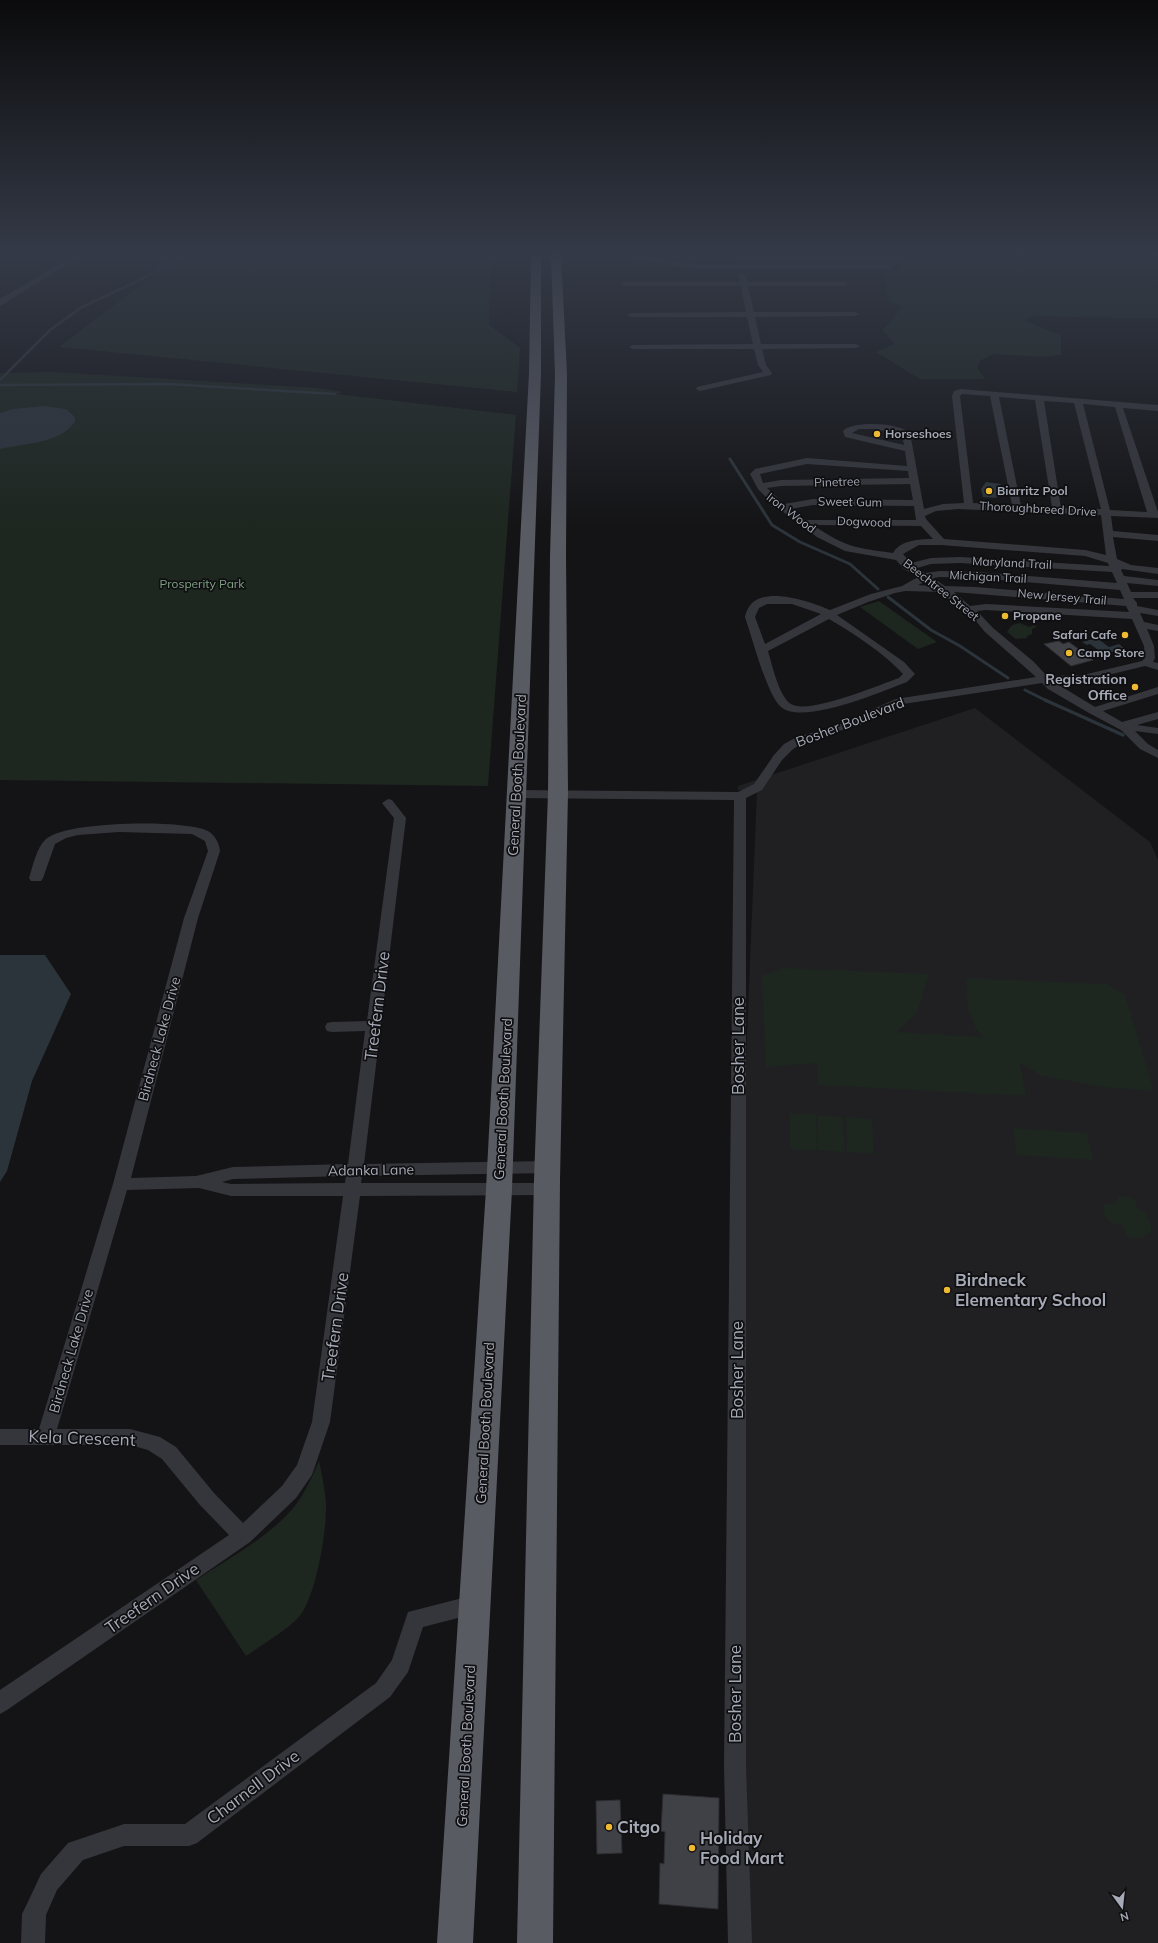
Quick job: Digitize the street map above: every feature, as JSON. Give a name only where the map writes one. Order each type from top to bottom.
[{"type":"highway","name":"General Booth Boulevard","points":[[455,1943],[499,1178],[535,346]]},
{"type":"highway","points":[[536,1943],[547,1178],[558,793],[558,557],[561,374],[560,346]]},
{"type":"street","points":[[633,346],[856,346]]},
{"type":"street","points":[[700,389],[768,373],[762,365],[762,346]]},
{"type":"street","name":"Thoroughbreed Drive","points":[[1155,515],[969,506],[956,396],[957,393],[961,392],[994,394],[1118,404],[1157,410]]},
{"type":"street","points":[[994,394],[1017,508]]},
{"type":"street","points":[[1039,398],[1057,510]]},
{"type":"street","points":[[1078,401],[1106,513],[1111,558],[1152,643],[1151,660],[1158,667]]},
{"type":"street","points":[[1118,404],[1155,515]]},
{"type":"street","points":[[909,450],[884,442],[848,435],[847,431],[851,428],[867,426],[898,430],[906,433],[922,519],[941,542]]},
{"type":"street","name":"Iron Wood","points":[[899,557],[841,547],[804,523],[763,492],[755,479],[755,474],[758,471],[807,461],[912,469]]},
{"type":"street","name":"Pinetree","points":[[761,487],[775,484],[840,481],[914,481]]},
{"type":"street","name":"Sweet Gum","points":[[782,506],[813,502],[918,503]]},
{"type":"street","name":"Dogwood","points":[[804,523],[839,521],[883,524],[922,519],[923,511],[931,509],[969,506]]},
{"type":"street","points":[[1109,534],[1158,538]]},
{"type":"street","name":"Beechtree Street","points":[[1124,727],[1093,712],[1052,687],[1030,664],[968,609],[943,590],[908,567],[899,557],[900,550],[910,544],[941,542],[1085,553],[1100,556],[1115,566],[1158,571]]},
{"type":"street","name":"Maryland Trail","points":[[908,567],[931,562],[960,560],[1115,566]]},
{"type":"street","name":"Michigan Trail","points":[[924,577],[940,574],[978,575],[1131,602]]},
{"type":"street","points":[[762,650],[830,614],[859,601],[905,588],[924,577]]},
{"type":"street","points":[[1131,602],[1158,583]]},
{"type":"street","name":"New Jersey Trail","points":[[905,588],[976,590],[1131,602]]},
{"type":"street","points":[[968,609],[986,607],[1131,602],[1158,595]]},
{"type":"street","points":[[781,599],[807,604],[830,614],[900,664],[909,674],[903,680],[822,708],[803,710],[787,707],[779,698],[762,650],[750,617],[755,606],[766,600],[781,599]]},
{"type":"street","points":[[1131,602],[1158,613]]},
{"type":"street","points":[[1131,602],[1158,628]]},
{"type":"street","points":[[1044,679],[1083,678],[1151,660]]},
{"type":"street","name":"Bosher Boulevard","points":[[516,794],[558,793],[740,796],[758,787],[778,758],[788,747],[799,740],[861,721],[870,714],[900,701],[1044,679]]},
{"type":"street","points":[[1093,712],[1158,690]]},
{"type":"street","points":[[1124,727],[1158,715]]},
{"type":"street","points":[[1124,727],[1158,731]]},
{"type":"street","points":[[1124,727],[1150,752],[1158,754]]},
{"type":"street","name":"Bosher Lane","points":[[740,796],[735,1766],[740,1943]]},
{"type":"street","name":"Treefern Drive","points":[[0,1703],[242,1536],[289,1492],[305,1469],[315,1444],[321,1422],[354,1189],[400,818],[388,803]]},
{"type":"street","name":"Birdneck Lake Drive","points":[[36,878],[50,842],[58,836],[82,830],[193,830],[208,837],[213,844],[214,851],[191,918],[121,1184],[46,1436]]},
{"type":"street","points":[[332,1027],[374,1026]]},
{"type":"street","name":"Adanka Lane","points":[[121,1184],[196,1182],[234,1172],[356,1170],[499,1178],[547,1178]]},
{"type":"street","name":"Adanka Lane","points":[[196,1182],[231,1190],[354,1189],[499,1178],[547,1178]]},
{"type":"street","name":"Kela Crescent","points":[[0,1437],[130,1437],[153,1443],[169,1453],[242,1536]]},
{"type":"street","name":"Charnell Drive","points":[[33,1943],[34,1914],[46,1888],[49,1882],[76,1851],[124,1835],[189,1835],[383,1690],[401,1665],[415,1619],[474,1606]]},
{"type":"shaded area","points":[[44,406],[66,409],[75,417],[75,422],[60,435],[51,439],[0,449],[0,413],[13,409]]},
{"type":"shaded area","name":"Biarritz Pool","points":[[986,482],[1001,484],[996,492],[997,494],[1001,495],[995,498],[983,497],[981,489]]},
{"type":"shaded area","points":[[1097,638],[1109,647],[1119,644],[1125,649],[1104,654],[1090,644],[1087,645],[1082,642]]},
{"type":"shaded area","name":"Birdneck Elementary School","points":[[975,708],[1150,842],[1158,860],[1158,1943],[728,1943],[745,1085],[757,791],[738,790],[738,786]]},
{"type":"shaded area","points":[[0,955],[45,955],[71,994],[32,1081],[7,1171],[0,1182]]},
{"type":"green space","points":[[61,346],[517,346],[520,348],[517,392],[59,347]]},
{"type":"green space","points":[[891,346],[1061,346],[1061,355],[1041,357],[993,354],[980,361],[977,368],[985,379],[920,379],[876,352]]},
{"type":"green space","name":"Prosperity Park","points":[[52,372],[317,388],[343,392],[336,394],[516,415],[488,786],[0,780],[0,373]]},
{"type":"green space","points":[[879,601],[937,642],[918,649],[860,607]]},
{"type":"green space","points":[[1020,623],[1029,627],[1034,625],[1037,627],[1032,629],[1032,634],[1027,636],[1027,638],[1016,639],[1007,632],[1012,625]]},
{"type":"green space","points":[[783,968],[929,974],[917,1013],[897,1032],[983,1037],[976,1029],[968,1009],[966,978],[1107,984],[1125,995],[1154,1091],[1103,1087],[1042,1076],[1020,1063],[1026,1096],[818,1085],[817,1063],[766,1067],[762,976]]},
{"type":"green space","points":[[790,1113],[816,1115],[817,1151],[790,1149]]},
{"type":"green space","points":[[817,1115],[843,1117],[845,1152],[818,1150]]},
{"type":"green space","points":[[846,1117],[872,1119],[874,1154],[847,1152]]},
{"type":"green space","points":[[1013,1128],[1087,1133],[1093,1160],[1017,1155]]},
{"type":"green space","points":[[1129,1196],[1135,1200],[1137,1208],[1147,1213],[1152,1230],[1147,1235],[1142,1237],[1128,1238],[1122,1225],[1109,1222],[1105,1214],[1103,1204],[1114,1204],[1119,1197]]},
{"type":"green space","points":[[319,1461],[325,1493],[326,1516],[319,1564],[310,1596],[304,1609],[293,1623],[246,1656],[196,1580],[248,1547],[284,1518],[302,1496]]},
{"type":"building","name":"Camp Store","points":[[1059,641],[1063,644],[1069,642],[1093,660],[1071,666],[1044,644]]},
{"type":"building","name":"Holiday Food Mart","points":[[663,1794],[719,1798],[718,1909],[659,1904],[660,1863],[664,1864],[665,1832],[661,1831]]},
{"type":"building","name":"Citgo","points":[[620,1800],[622,1853],[597,1854],[596,1801]]},
{"type":"waterway","points":[[0,380],[34,346]]},
{"type":"waterway","points":[[0,385],[168,384],[335,394]]},
{"type":"waterway","points":[[730,459],[772,525],[800,542],[850,564],[878,589]]},
{"type":"waterway","points":[[888,597],[931,630],[960,646],[1008,678]]},
{"type":"waterway","points":[[1025,690],[1045,700]]},
{"type":"waterway","points":[[1045,700],[1123,735]]},
{"type":"place","name":"Horseshoes","points":[[877,434]]},
{"type":"place","name":"Biarritz Pool","points":[[989,491]]},
{"type":"place","name":"Propane","points":[[1005,616]]},
{"type":"place","name":"Safari Cafe","points":[[1125,635]]},
{"type":"place","name":"Camp Store","points":[[1069,653]]},
{"type":"place","name":"Registration Office","points":[[1135,687]]},
{"type":"place","name":"Birdneck Elementary School","points":[[947,1290]]},
{"type":"place","name":"Citgo","points":[[609,1827]]},
{"type":"place","name":"Holiday Food Mart","points":[[692,1848]]}]
